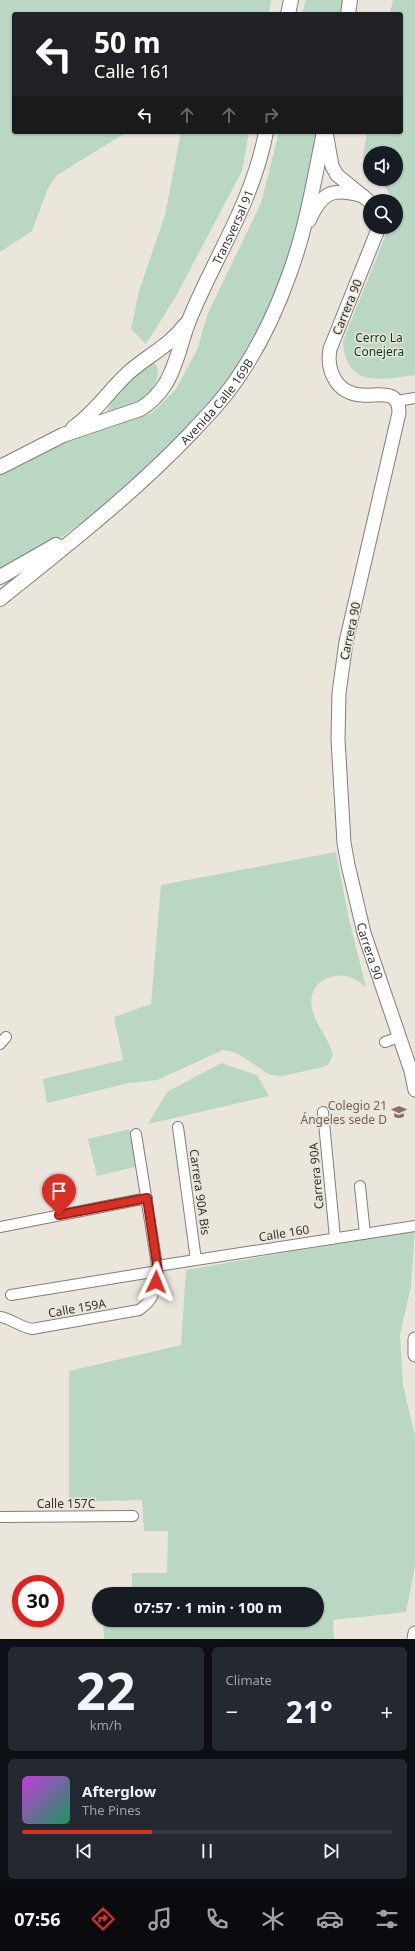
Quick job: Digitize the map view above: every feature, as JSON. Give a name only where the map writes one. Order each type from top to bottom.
[{"type":"main road","points":[[288,12],[291,0]]},
{"type":"main road","points":[[348,12],[350,0]]},
{"type":"main road","name":"Transversal 91","points":[[190,318],[242,210],[256,174],[266,134]]},
{"type":"main road","name":"Avenida Calle 169B","points":[[0,599],[91,526],[171,454],[220,402],[237,380],[256,349],[289,276],[299,245],[325,134]]},
{"type":"main road","points":[[63,435],[95,409],[126,375],[174,338],[190,318]]},
{"type":"main road","points":[[0,467],[63,435],[130,414],[151,402],[159,393],[172,372],[190,318]]},
{"type":"main road","points":[[0,577],[91,526]]},
{"type":"street","points":[[325,134],[332,166],[337,175],[363,197]]},
{"type":"street","points":[[299,245],[316,206],[326,196],[340,191],[363,198]]},
{"type":"street","name":"Carrera 90","points":[[376,234],[330,349],[329,366],[336,382],[346,392],[353,395],[391,396],[396,401],[399,413],[396,434],[346,642],[339,693],[338,739],[344,843],[348,865],[364,933],[400,1037],[411,1071],[415,1090]]},
{"type":"street","points":[[396,401],[415,398]]},
{"type":"street","points":[[385,1042],[400,1037]]},
{"type":"street","name":"Carrera 90A","points":[[323,1112],[335,1238]]},
{"type":"street","name":"Carrera 90A Bis","points":[[178,1127],[196,1260]]},
{"type":"street","points":[[136,1134],[158,1269]]},
{"type":"street","points":[[360,1186],[366,1234]]},
{"type":"street","points":[[0,1227],[147,1198]]},
{"type":"street","name":"Calle 160","points":[[11,1295],[158,1269],[196,1260],[415,1226]]},
{"type":"street","name":"Calle 159A","points":[[0,1317],[4,1317],[21,1327],[32,1329],[138,1310],[150,1302],[154,1294],[158,1269]]},
{"type":"street","points":[[415,1339],[415,1355]]},
{"type":"street","name":"Calle 157C","points":[[0,1517],[132,1516]]},
{"type":"street","points":[[414,1639],[415,1633]]},
{"type":"green space","points":[[0,0],[271,0],[269,12],[12,12],[12,134],[124,134],[57,175],[48,188],[32,231],[0,252]]},
{"type":"green space","points":[[306,0],[343,0],[340,12],[303,12]]},
{"type":"green space","name":"Cerro La Conejera","points":[[393,0],[415,0],[415,375],[378,379],[367,378],[358,374],[350,367],[345,356],[343,341],[386,234],[403,234],[403,194],[389,194],[384,186],[403,186],[403,146],[365,146],[367,134],[403,134],[403,12],[390,12]]},
{"type":"green space","points":[[181,134],[249,134],[242,171],[175,298],[146,344],[131,329],[139,291],[165,215]]},
{"type":"green space","points":[[278,134],[317,134],[304,214],[279,297],[249,359],[155,466],[97,512],[51,544],[0,571],[0,474],[59,445],[152,413],[176,389],[197,350],[208,313],[261,203]]},
{"type":"green space","points":[[150,363],[155,364],[158,369],[157,378],[150,395],[142,403],[113,413],[107,411],[114,397],[125,384]]},
{"type":"green space","points":[[336,852],[349,920],[366,987],[350,977],[335,976],[325,979],[314,990],[311,998],[314,1015],[333,1055],[328,1065],[282,1076],[270,1075],[235,1052],[223,1050],[157,1080],[129,1083],[47,1103],[43,1079],[123,1060],[114,1017],[151,1004],[161,885]]},
{"type":"green space","points":[[221,1063],[257,1075],[269,1096],[148,1124],[167,1092]]},
{"type":"green space","points":[[130,1129],[139,1166],[97,1176],[88,1139]]},
{"type":"green space","points":[[415,1230],[411,1286],[400,1335],[403,1385],[415,1436],[415,1566],[406,1612],[333,1620],[334,1639],[104,1639],[103,1627],[324,1627],[324,1587],[132,1587],[132,1573],[167,1573],[168,1531],[144,1531],[142,1500],[69,1502],[69,1371],[181,1345],[186,1270]]},
{"type":"place","name":"Colegio 21 Ángeles sede D","points":[[399,1112]]},
{"type":"route","points":[[59,1215],[147,1198],[158,1271],[156,1282]]}]
